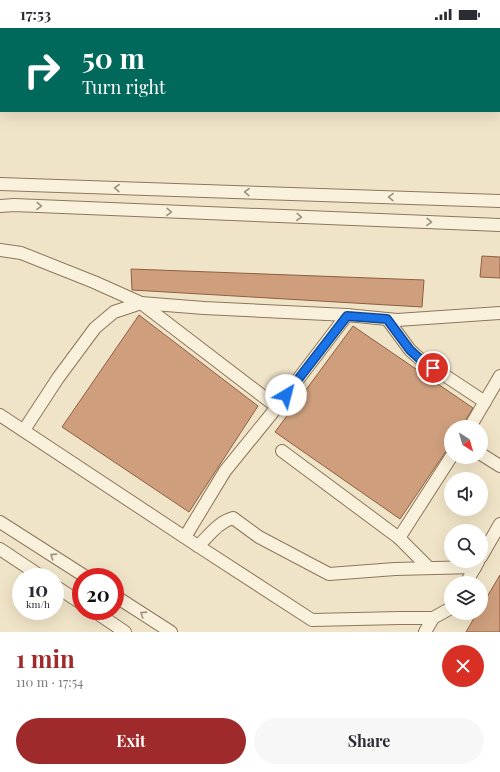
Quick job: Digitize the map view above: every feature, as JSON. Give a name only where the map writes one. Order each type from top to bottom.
[{"type":"street","points":[[0,184],[500,201]]},
{"type":"street","points":[[0,206],[14,205],[500,226]]},
{"type":"street","points":[[0,250],[21,253],[94,282],[141,303],[277,406]]},
{"type":"street","points":[[24,430],[58,378],[95,328],[114,312],[141,303],[397,320],[500,313]]},
{"type":"street","points":[[185,538],[225,471],[347,316]]},
{"type":"street","points":[[387,319],[410,350],[420,359],[485,402]]},
{"type":"street","points":[[474,420],[500,376]]},
{"type":"street","points":[[0,415],[185,538],[312,620],[432,618],[444,612]]},
{"type":"street","points":[[282,451],[399,538],[429,568]]},
{"type":"street","points":[[488,458],[500,466]]},
{"type":"street","points":[[399,538],[447,464]]},
{"type":"street","points":[[198,546],[220,524],[233,518],[259,537],[329,574],[444,566]]},
{"type":"street","points":[[0,522],[72,568]]},
{"type":"street","points":[[488,544],[500,524]]},
{"type":"street","points":[[0,549],[28,568]]},
{"type":"street","points":[[124,602],[171,632]]},
{"type":"street","points":[[425,632],[432,618]]},
{"type":"street","points":[[108,620],[126,632]]},
{"type":"building","points":[[482,256],[500,257],[500,278],[480,277]]},
{"type":"building","points":[[131,269],[424,280],[422,307],[132,290]]},
{"type":"building","points":[[139,315],[258,406],[189,512],[62,427]]},
{"type":"building","points":[[353,326],[473,408],[466,420],[444,420],[444,454],[400,519],[275,432]]},
{"type":"building","points":[[500,575],[500,632],[466,632],[473,620],[488,620],[488,595]]},
{"type":"route","points":[[286,395],[347,316],[387,319],[410,350],[433,368]]}]
